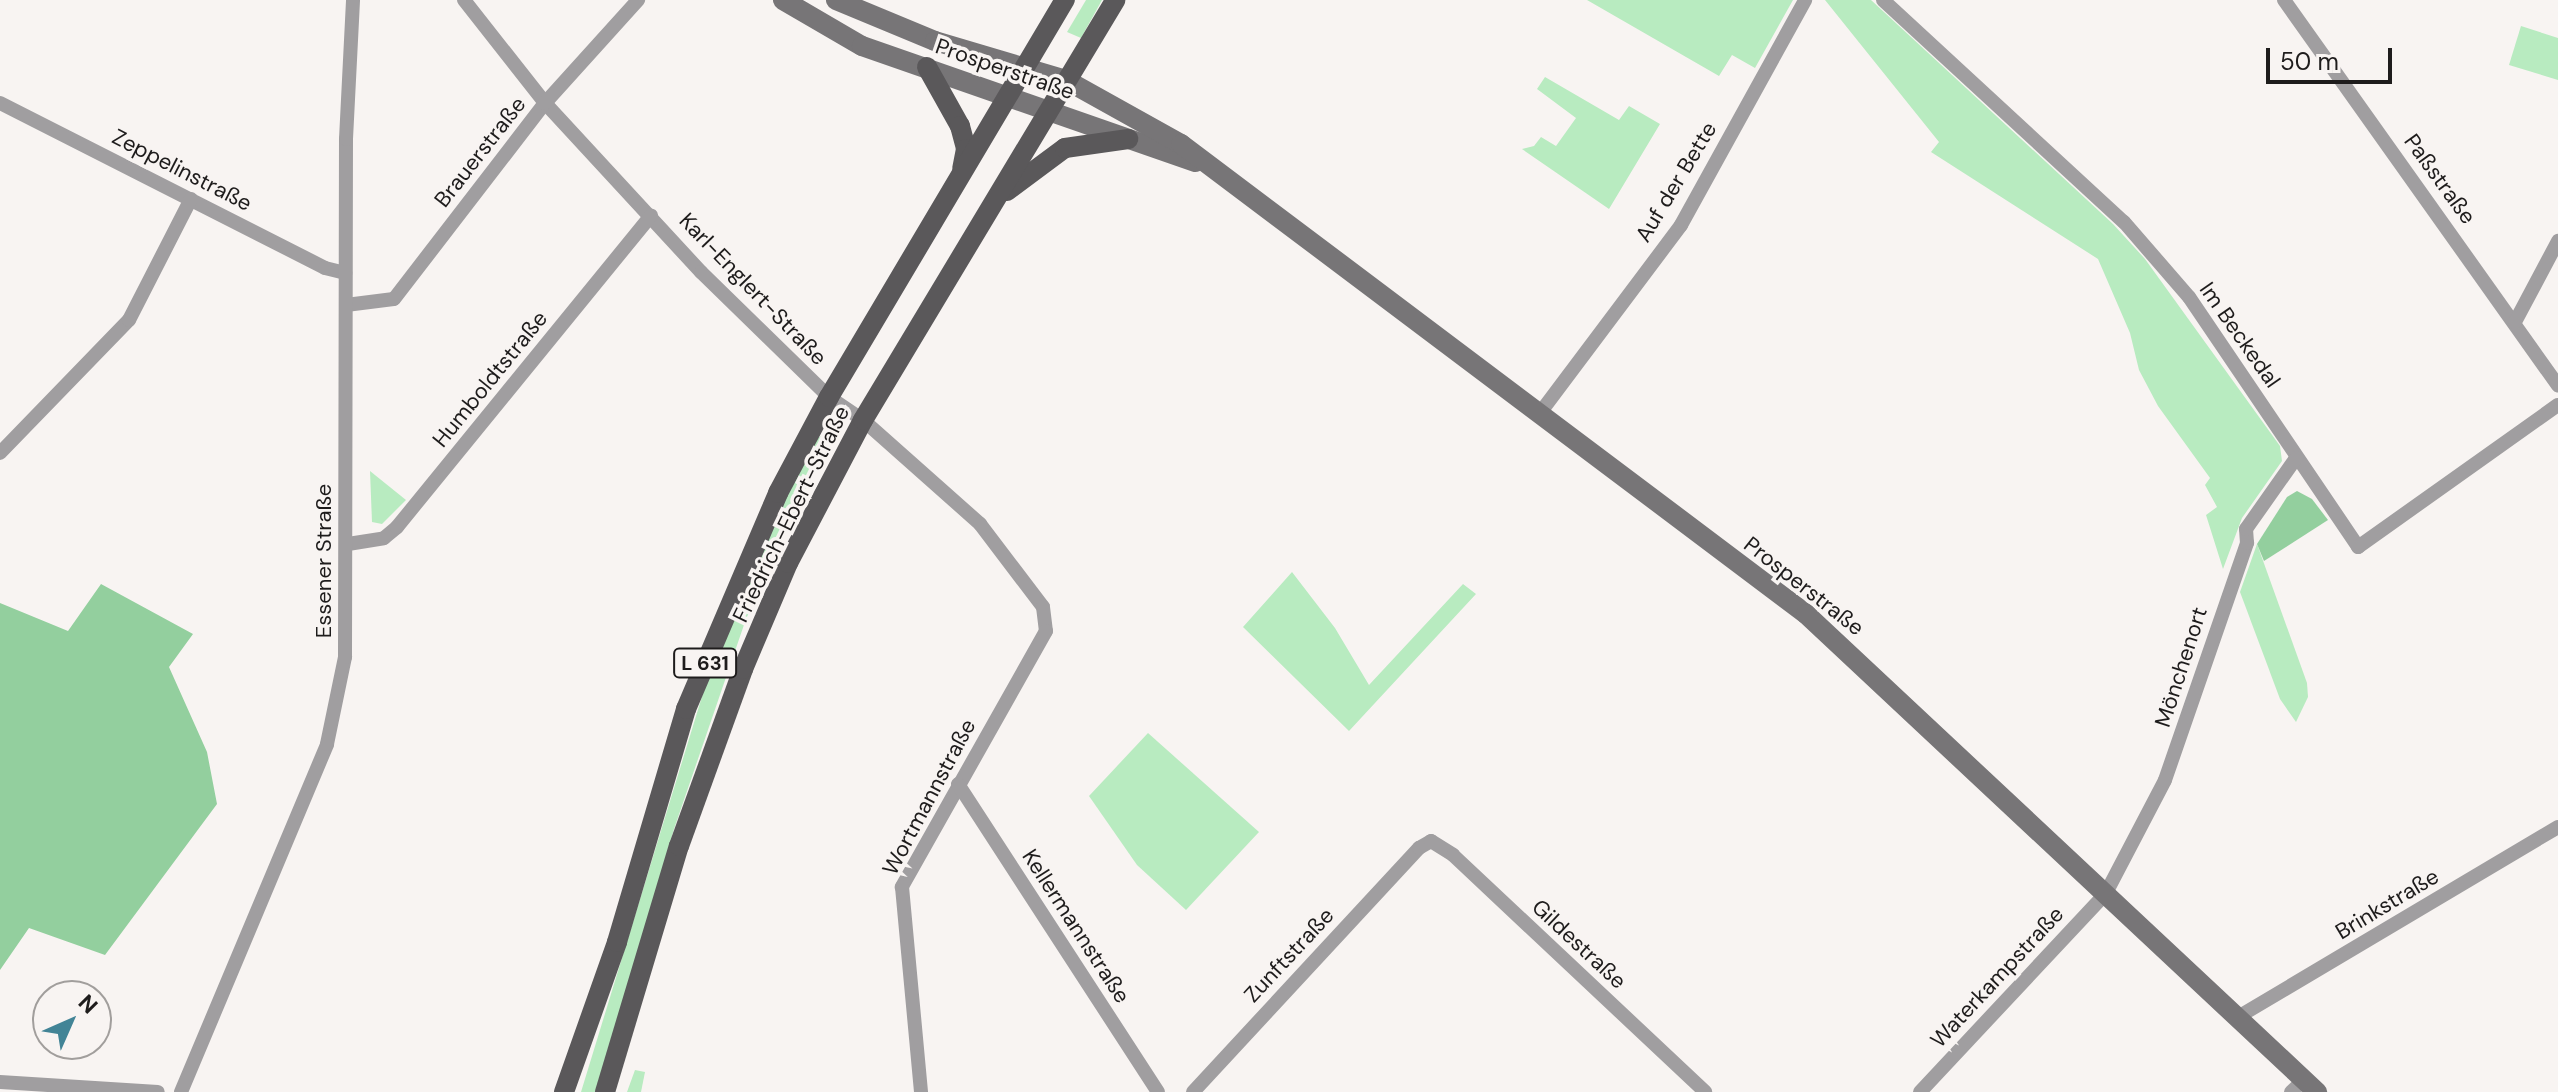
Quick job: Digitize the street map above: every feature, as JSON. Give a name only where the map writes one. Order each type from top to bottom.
[{"type":"main road","name":"Prosperstraße","points":[[783,0],[862,46],[1050,108],[1217,171]]},
{"type":"main road","name":"Prosperstraße","points":[[836,0],[935,41],[1026,65],[1066,80],[1174,139],[1806,614],[2238,1017],[2304,1088]]},
{"type":"main road","name":"Friedrich-Ebert-Straße","points":[[564,1092],[617,942],[686,709],[778,493],[829,397],[1065,0]]},
{"type":"main road","name":"Friedrich-Ebert-Straße","points":[[605,1092],[679,846],[743,669],[788,563],[863,420],[1115,0]]},
{"type":"main road","points":[[927,67],[960,126],[966,149],[961,176]]},
{"type":"main road","points":[[991,204],[1065,148],[1128,139]]},
{"type":"street","name":"Essener Straße","points":[[181,1092],[327,744],[345,657],[348,544],[345,273],[353,0]]},
{"type":"street","name":"Karl-Englert-Straße","points":[[464,0],[545,103],[829,397],[863,420],[980,524],[1031,585],[1043,607],[1046,631]]},
{"type":"street","name":"Brauerstraße","points":[[346,305],[394,299],[545,103],[638,0]]},
{"type":"street","name":"Auf der Bette","points":[[1540,413],[1681,225],[1805,0]]},
{"type":"street","name":"Im Beckedal","points":[[1883,0],[2124,222],[2189,297],[2358,547],[2558,405]]},
{"type":"street","name":"Paßstraße","points":[[2284,0],[2558,385]]},
{"type":"street","name":"Zeppelinstraße","points":[[0,103],[325,268],[345,273]]},
{"type":"street","points":[[0,453],[129,320],[191,199]]},
{"type":"street","name":"Humboldtstraße","points":[[348,544],[384,538],[397,527],[651,216]]},
{"type":"street","points":[[2515,322],[2558,241]]},
{"type":"street","name":"Mönchenort","points":[[2106,893],[2165,780],[2247,543],[2246,529],[2296,458]]},
{"type":"street","name":"Wortmannstraße","points":[[921,1092],[902,887],[1046,631]]},
{"type":"street","name":"Kellermannstraße","points":[[958,784],[1158,1092]]},
{"type":"street","name":"Brinkstraße","points":[[2238,1017],[2558,827]]},
{"type":"street","name":"Gildestraße","points":[[1419,848],[1434,842],[1453,855],[1705,1092]]},
{"type":"street","name":"Zunftstraße","points":[[1193,1092],[1419,848]]},
{"type":"street","name":"Waterkampstraße","points":[[1920,1092],[2106,893]]},
{"type":"street","points":[[0,1082],[158,1092]]},
{"type":"green space","points":[[1086,0],[1102,0],[1081,38],[1067,32]]},
{"type":"green space","points":[[1587,0],[1793,0],[1755,68],[1732,55],[1719,76]]},
{"type":"green space","points":[[1825,0],[1871,0],[2113,224],[2145,259],[2280,446],[2282,461],[2242,518],[2223,569],[2206,515],[2217,507],[2205,485],[2210,478],[2158,406],[2139,370],[2130,333],[2098,259],[1931,152],[1939,142]]},
{"type":"green space","points":[[2521,26],[2558,38],[2558,80],[2509,65]]},
{"type":"green space","points":[[1545,77],[1619,120],[1629,106],[1660,124],[1609,209],[1522,149],[1534,146],[1541,137],[1556,146],[1576,118],[1537,89]]},
{"type":"green space","points":[[834,428],[746,619],[674,829],[599,1082],[595,1092],[581,1092],[704,690],[785,500],[818,438]]},
{"type":"green space","points":[[370,471],[406,500],[382,524],[372,522]]},
{"type":"green space","points":[[2297,491],[2312,499],[2328,520],[2264,561],[2257,544],[2287,497]]},
{"type":"green space","points":[[2257,544],[2307,683],[2308,697],[2296,722],[2280,699],[2240,592]]},
{"type":"green space","points":[[1292,572],[1335,628],[1369,685],[1463,584],[1476,594],[1349,731],[1243,627]]},
{"type":"green space","points":[[101,584],[193,634],[169,667],[207,752],[217,804],[105,955],[29,928],[0,970],[0,603],[68,631]]},
{"type":"green space","points":[[1148,733],[1259,832],[1186,910],[1137,865],[1089,796]]},
{"type":"green space","points":[[635,1070],[645,1072],[641,1092],[627,1092]]}]
